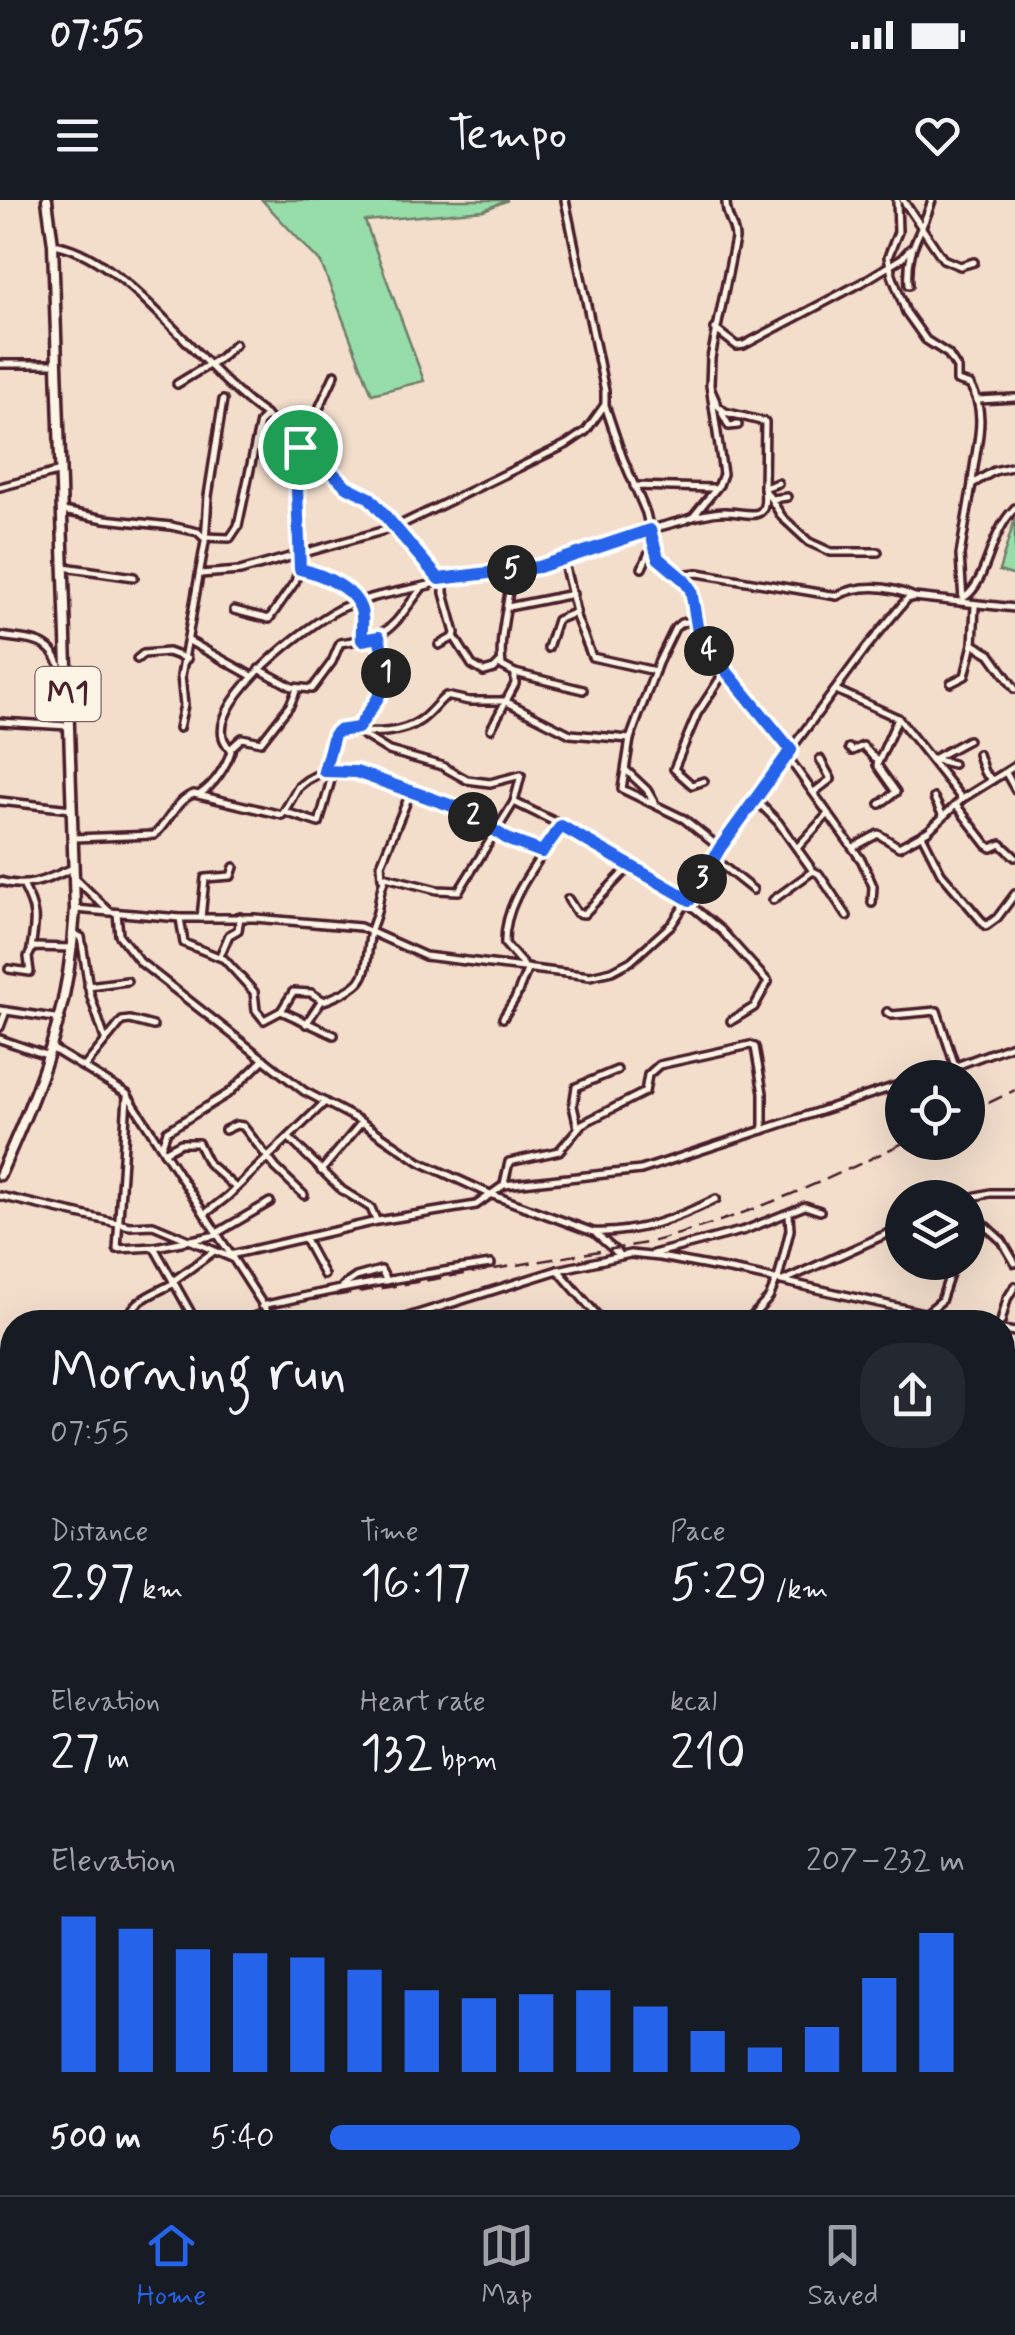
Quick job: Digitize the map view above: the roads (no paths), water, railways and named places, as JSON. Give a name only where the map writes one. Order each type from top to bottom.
[{"type":"main road","name":"M1","points":[[0,1176],[4,1155],[52,1052],[74,934],[75,868],[53,244],[47,200]]},
{"type":"street","points":[[565,200],[606,405],[655,552],[693,596],[699,638],[789,753],[854,847],[871,880],[872,903]]},
{"type":"street","points":[[692,517],[722,482],[723,474],[711,390],[715,329],[734,240],[734,229],[725,213],[726,200]]},
{"type":"street","points":[[900,200],[944,260],[960,266],[974,262]]},
{"type":"street","points":[[900,200],[890,266],[914,324],[929,342],[946,351],[957,368],[958,382],[970,385],[982,417],[960,554],[964,600]]},
{"type":"street","points":[[715,329],[741,346],[890,266],[910,249],[932,200]]},
{"type":"street","points":[[53,244],[87,254],[133,292],[223,382],[300,447],[314,454],[346,486],[367,495],[442,579],[454,637],[472,666],[484,672],[501,662]]},
{"type":"street","points":[[909,285],[910,249]]},
{"type":"street","points":[[176,384],[235,344]]},
{"type":"street","points":[[0,364],[57,364]]},
{"type":"street","points":[[234,610],[270,619],[295,582],[300,569],[296,462],[335,374]]},
{"type":"street","points":[[711,390],[729,426],[738,426]]},
{"type":"street","points":[[978,400],[1015,398]]},
{"type":"street","points":[[179,728],[184,705],[181,676],[190,641],[223,400]]},
{"type":"street","points":[[200,574],[240,570],[396,527],[567,444],[586,430],[606,405]]},
{"type":"street","points":[[230,749],[224,729],[234,703],[259,669],[322,618],[356,603],[442,579],[539,567],[692,517],[728,511],[748,517],[760,512],[766,503],[766,422],[725,412],[718,406]]},
{"type":"street","points":[[62,511],[172,526],[203,537],[230,538],[236,532],[260,422],[266,416]]},
{"type":"street","points":[[972,484],[994,471],[1015,466]]},
{"type":"street","points":[[0,487],[61,471]]},
{"type":"street","points":[[764,488],[778,484]]},
{"type":"street","points":[[634,486],[715,487]]},
{"type":"street","points":[[764,488],[782,517],[810,542],[830,552],[878,552]]},
{"type":"street","points":[[772,499],[787,496]]},
{"type":"street","points":[[964,600],[977,585],[998,528],[1015,508]]},
{"type":"street","points":[[760,512],[782,517]]},
{"type":"street","points":[[642,568],[648,555],[655,552]]},
{"type":"street","points":[[563,559],[575,614],[592,656],[655,671]]},
{"type":"street","points":[[64,567],[134,577]]},
{"type":"street","points":[[300,569],[332,579],[356,603],[362,615],[362,640]]},
{"type":"street","points":[[511,570],[501,634],[502,666],[514,674],[583,690]]},
{"type":"street","points":[[678,575],[698,573],[837,596],[856,587],[900,591],[914,597],[1015,608]]},
{"type":"street","points":[[259,669],[297,689],[314,688],[340,644],[379,637],[397,622],[423,587]]},
{"type":"street","points":[[508,606],[573,594]]},
{"type":"street","points":[[75,910],[302,921],[371,931],[425,956],[464,963],[590,976],[612,971],[659,938],[689,901],[720,848],[789,753],[896,611],[914,597]]},
{"type":"street","points":[[951,683],[965,676],[973,644],[975,605]]},
{"type":"street","points":[[548,648],[554,623],[575,614]]},
{"type":"street","points":[[695,620],[675,628],[655,671],[630,738],[622,789],[684,819],[720,848]]},
{"type":"street","points":[[0,636],[41,643],[52,649],[59,662],[63,706],[68,714]]},
{"type":"street","points":[[351,732],[358,728],[385,688],[379,637]]},
{"type":"street","points":[[438,645],[454,637]]},
{"type":"street","points":[[190,641],[253,676]]},
{"type":"street","points":[[973,644],[990,654],[1015,689]]},
{"type":"street","points":[[137,659],[142,654],[168,652],[187,659]]},
{"type":"street","points":[[704,781],[692,785],[674,769],[698,714],[725,671]]},
{"type":"street","points":[[491,729],[515,684],[514,674]]},
{"type":"street","points":[[74,838],[154,835],[171,819],[184,798],[200,794],[212,784],[227,762],[230,749],[242,738],[261,742],[290,705],[297,689]]},
{"type":"street","points":[[836,690],[898,718],[932,759],[987,844],[992,848],[1001,844],[1015,857]]},
{"type":"street","points":[[324,771],[338,731],[382,733],[415,724],[446,696],[469,701],[505,700],[570,734],[630,738]]},
{"type":"street","points":[[878,762],[898,718]]},
{"type":"street","points":[[0,722],[68,726]]},
{"type":"street","points":[[360,733],[389,751],[442,766],[468,780],[490,783],[521,775],[514,802],[458,891],[383,880]]},
{"type":"street","points":[[932,759],[968,740]]},
{"type":"street","points":[[849,748],[852,751],[863,746],[896,792],[880,804]]},
{"type":"street","points":[[978,754],[984,772],[992,780]]},
{"type":"street","points":[[814,792],[831,779],[820,759]]},
{"type":"street","points":[[932,759],[953,764]]},
{"type":"street","points":[[854,847],[878,834],[899,847],[922,835],[959,802],[1015,766]]},
{"type":"street","points":[[200,794],[274,814],[286,812],[319,824],[334,768]]},
{"type":"street","points":[[286,812],[298,787],[334,768],[461,809],[496,832],[542,852]]},
{"type":"street","points":[[626,771],[649,792],[655,805]]},
{"type":"street","points":[[1006,773],[1015,790]]},
{"type":"street","points":[[306,1024],[322,1000],[364,979],[383,880],[381,864],[411,791]]},
{"type":"street","points":[[934,798],[944,816]]},
{"type":"street","points":[[755,799],[813,872],[820,874],[847,916]]},
{"type":"street","points":[[0,800],[72,810]]},
{"type":"street","points":[[514,802],[689,901],[722,931],[768,982],[754,1007],[730,1021]]},
{"type":"street","points":[[797,848],[828,814]]},
{"type":"street","points":[[527,967],[508,948],[504,937],[516,899],[561,826]]},
{"type":"street","points":[[922,835],[941,874],[986,926],[1015,894]]},
{"type":"street","points":[[714,859],[754,890]]},
{"type":"street","points":[[0,880],[23,885],[75,868]]},
{"type":"street","points":[[202,918],[204,878],[231,876],[234,868]]},
{"type":"street","points":[[568,899],[577,913],[584,914],[631,868]]},
{"type":"street","points":[[773,900],[813,872]]},
{"type":"street","points":[[75,878],[113,912],[119,935],[140,962],[304,1091],[362,1122],[420,1162],[490,1194],[594,1232],[673,1220],[716,1199]]},
{"type":"street","points":[[9,969],[30,972],[34,905],[23,885]]},
{"type":"street","points":[[220,956],[229,935],[238,930],[240,917]]},
{"type":"street","points":[[180,918],[184,943],[220,956],[254,992],[256,1010],[262,1018],[268,1020],[281,1011],[293,992],[311,993],[322,1000]]},
{"type":"street","points":[[74,934],[81,937],[88,986],[105,1039]]},
{"type":"street","points":[[31,948],[73,948]]},
{"type":"street","points":[[503,1018],[527,967]]},
{"type":"street","points":[[88,986],[128,981]]},
{"type":"street","points":[[0,1027],[3,1011],[60,1019]]},
{"type":"street","points":[[281,1011],[334,1035]]},
{"type":"street","points":[[886,1012],[892,1015],[937,1011],[953,1060]]},
{"type":"street","points":[[85,1066],[124,1020],[153,1026]]},
{"type":"street","points":[[0,1039],[52,1052],[85,1066],[127,1094],[265,1310]]},
{"type":"street","points":[[504,1185],[509,1162],[559,1151],[578,1127],[645,1092],[648,1075],[659,1065],[750,1044],[754,1047],[763,1092],[763,1130]]},
{"type":"street","points":[[971,1060],[1015,1044]]},
{"type":"street","points":[[163,1150],[168,1130],[229,1093],[264,1059]]},
{"type":"street","points":[[578,1127],[573,1106],[576,1088],[617,1070]]},
{"type":"street","points":[[0,1196],[118,1223],[153,1226],[231,1257],[377,1221],[476,1205],[504,1185],[641,1170],[885,1090]]},
{"type":"street","points":[[127,1094],[118,1249],[154,1247],[218,1234],[270,1202]]},
{"type":"street","points":[[205,1214],[325,1102]]},
{"type":"street","points":[[321,1171],[362,1122]]},
{"type":"street","points":[[225,1130],[236,1124],[243,1126],[267,1158],[304,1194]]},
{"type":"street","points":[[289,1138],[347,1194],[371,1208],[377,1221]]},
{"type":"street","points":[[163,1150],[181,1142],[200,1144],[208,1163],[236,1188]]},
{"type":"street","points":[[985,1193],[1015,1193]]},
{"type":"street","points":[[650,1255],[745,1230],[805,1206],[820,1211]]},
{"type":"street","points":[[758,1310],[779,1280],[790,1230],[789,1214]]},
{"type":"street","points":[[985,1226],[1002,1241],[1015,1263]]},
{"type":"street","points":[[594,1232],[620,1255]]},
{"type":"street","points":[[779,1280],[885,1234]]},
{"type":"street","points":[[304,1238],[324,1275]]},
{"type":"street","points":[[154,1247],[189,1310]]},
{"type":"street","points":[[131,1310],[213,1252]]},
{"type":"street","points":[[430,1310],[558,1270],[620,1255],[650,1255],[905,1310]]},
{"type":"street","points":[[262,1306],[340,1287],[491,1264]]},
{"type":"street","points":[[340,1287],[355,1277],[380,1270],[387,1282]]},
{"type":"street","points":[[558,1270],[593,1310]]},
{"type":"street","points":[[928,1310],[941,1302],[948,1280]]},
{"type":"street","points":[[1005,1310],[1015,1286]]},
{"type":"railway","points":[[985,1105],[1015,1090]]},
{"type":"railway","points":[[258,1310],[647,1243],[779,1199],[885,1151]]}]
